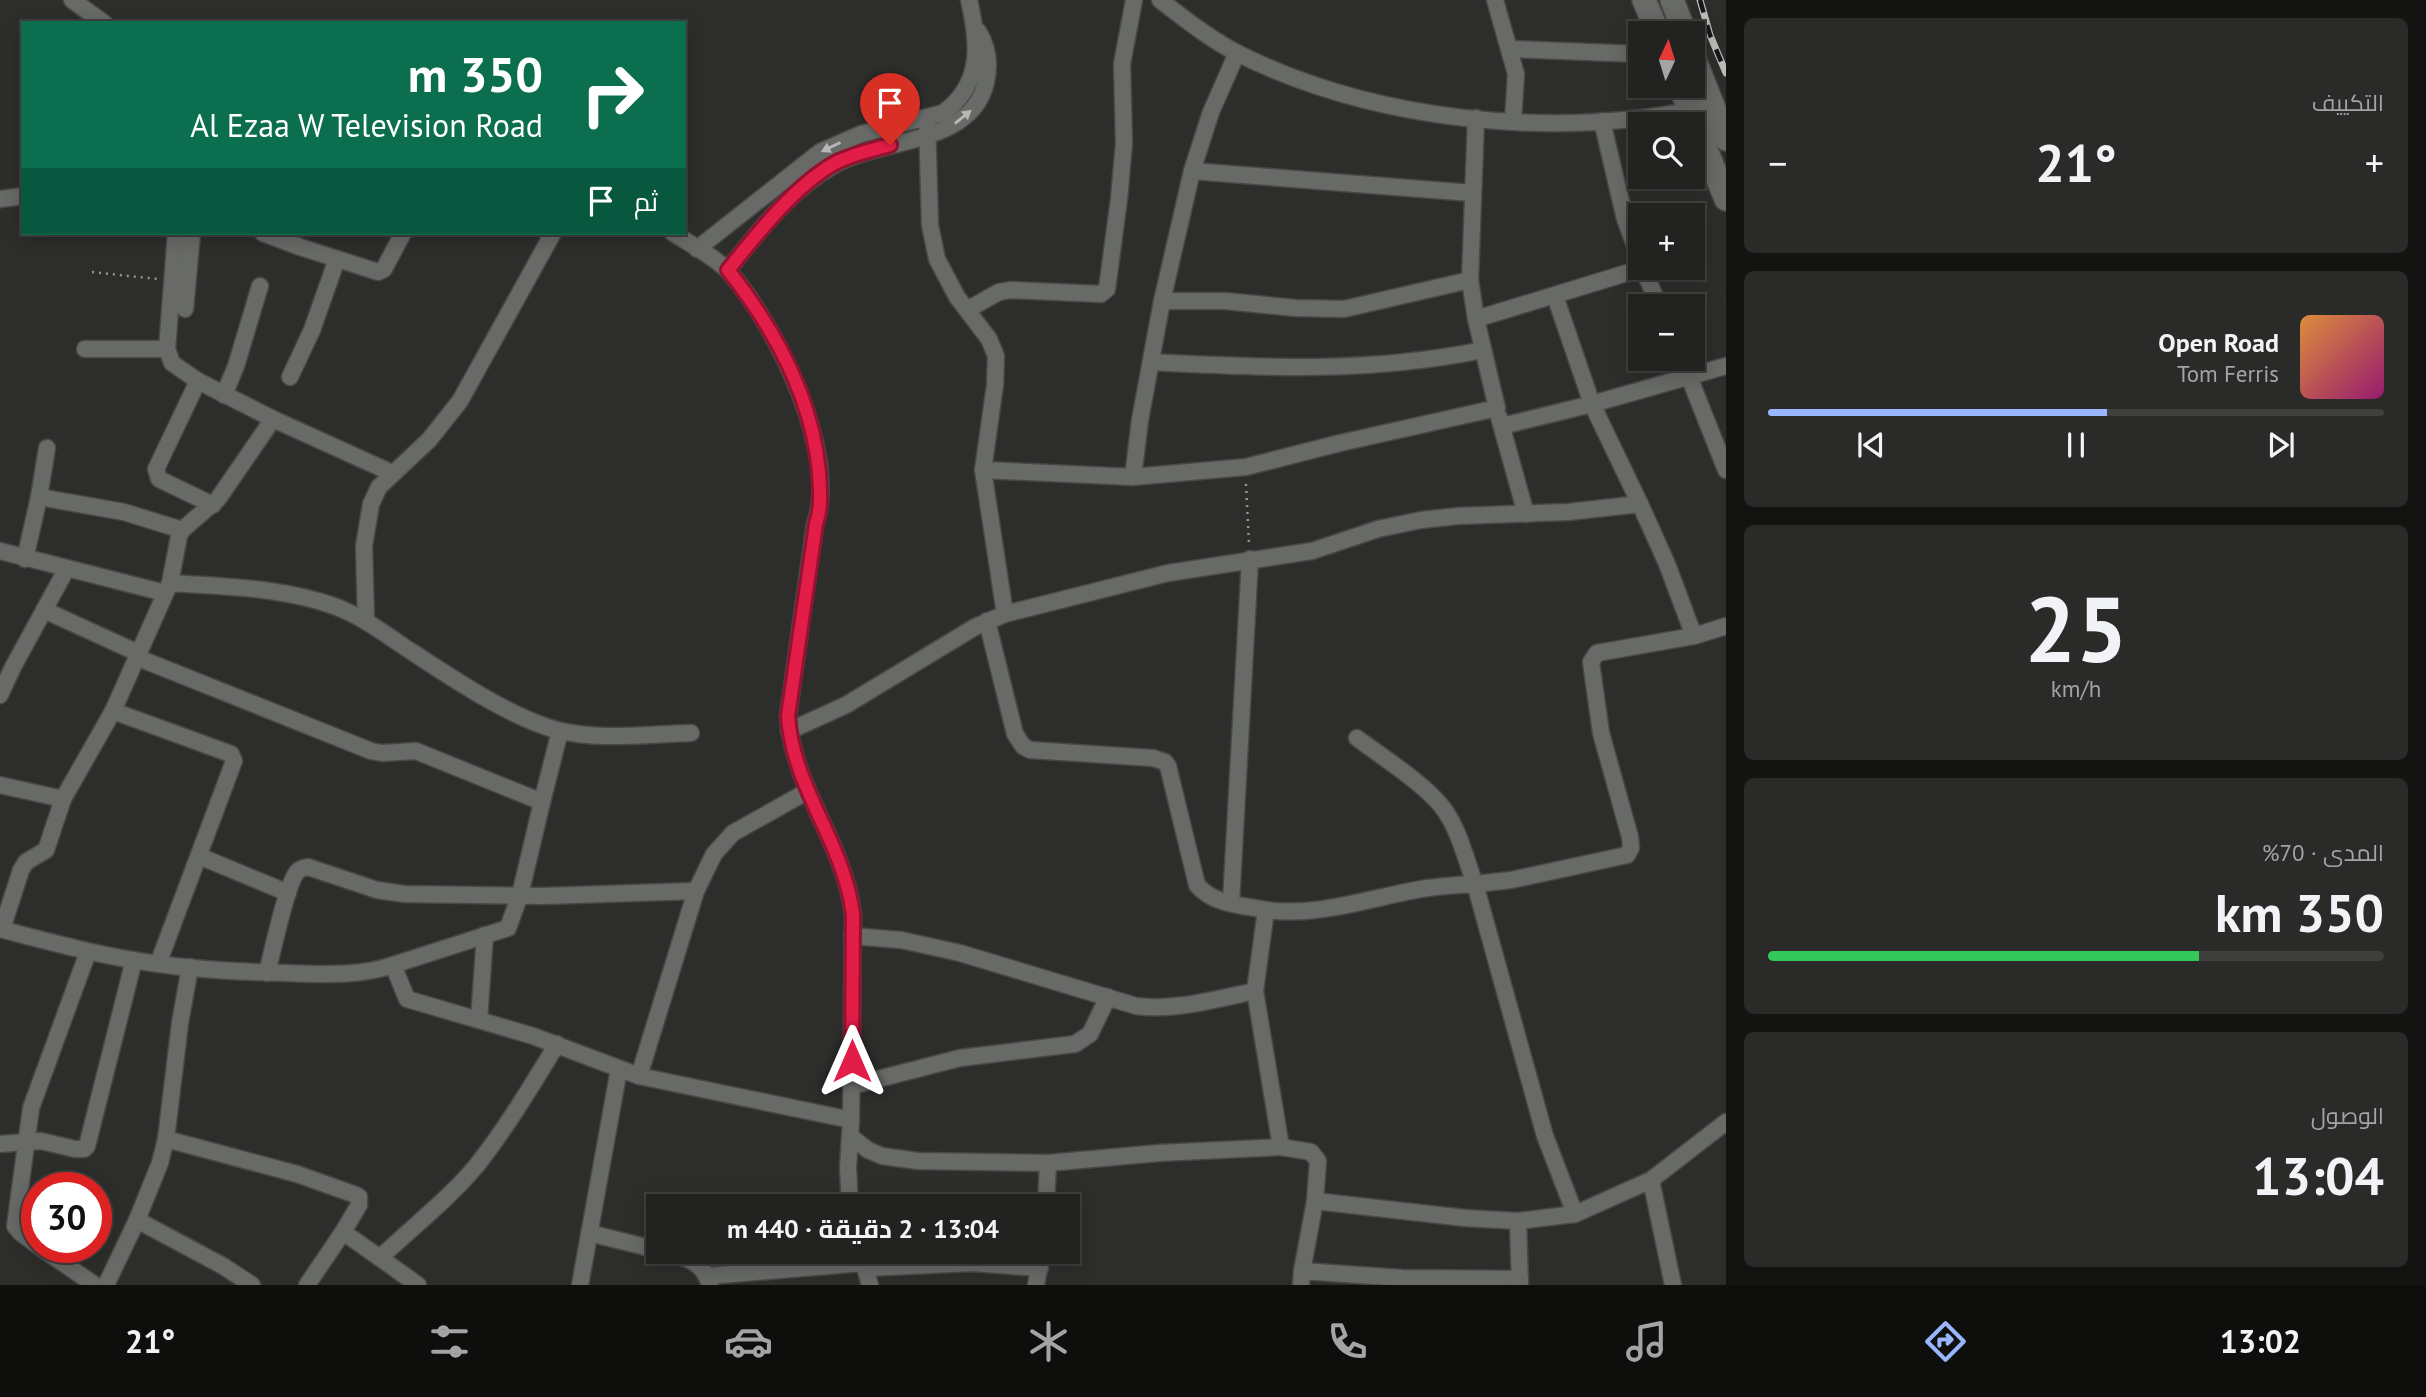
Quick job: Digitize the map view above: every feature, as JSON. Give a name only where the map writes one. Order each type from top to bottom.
[{"type":"main road","points":[[1644,0],[1653,21]]},
{"type":"main road","points":[[1672,0],[1680,21]]},
{"type":"main road","points":[[1692,98],[1726,139]]},
{"type":"main road","points":[[1700,98],[1726,199]]},
{"type":"street","points":[[72,0],[101,21]]},
{"type":"street","points":[[697,249],[820,152],[861,134],[958,123],[969,114],[985,88],[988,58],[985,44],[975,27],[969,0]]},
{"type":"street","points":[[967,310],[1004,291],[1101,293],[1107,289],[1124,142],[1122,64],[1134,0]]},
{"type":"street","points":[[1160,0],[1237,53],[1295,79],[1356,98],[1476,118],[1513,121],[1602,121],[1702,108]]},
{"type":"street","points":[[1494,0],[1516,74],[1513,121]]},
{"type":"street","points":[[1510,49],[1628,54]]},
{"type":"street","points":[[1133,477],[1151,362],[1192,171],[1211,112],[1237,53]]},
{"type":"street","points":[[1476,118],[1470,280],[1483,350],[1526,514]]},
{"type":"street","points":[[1602,121],[1628,227]]},
{"type":"street","points":[[928,126],[933,243],[943,272],[989,339],[996,356],[995,385],[983,471],[1004,614]]},
{"type":"street","points":[[728,270],[756,234],[822,172],[853,156],[928,126]]},
{"type":"street","points":[[1192,171],[1472,193]]},
{"type":"street","points":[[0,200],[21,196]]},
{"type":"street","points":[[176,235],[167,349],[172,363],[224,395],[392,473]]},
{"type":"street","points":[[185,309],[192,235]]},
{"type":"street","points":[[269,235],[373,271],[382,271],[402,235]]},
{"type":"street","points":[[366,621],[366,522],[379,487],[429,440],[460,401],[552,235]]},
{"type":"street","points":[[676,235],[728,270],[749,297],[787,362],[801,393],[817,458],[822,508],[816,524],[789,701],[789,731],[807,792],[837,851],[850,894],[849,1194]]},
{"type":"street","points":[[290,377],[312,330],[337,259]]},
{"type":"street","points":[[1476,320],[1643,268],[1654,294]]},
{"type":"street","points":[[1163,301],[1225,301],[1296,308],[1344,309],[1470,280]]},
{"type":"street","points":[[224,395],[236,366],[260,286]]},
{"type":"street","points":[[1556,296],[1591,404],[1640,504],[1694,636]]},
{"type":"street","points":[[85,349],[167,349]]},
{"type":"street","points":[[1151,362],[1269,368],[1372,366],[1439,359],[1483,350]]},
{"type":"street","points":[[1502,426],[1726,366]]},
{"type":"street","points":[[1687,371],[1726,470]]},
{"type":"street","points":[[198,381],[156,474],[159,479],[213,505]]},
{"type":"street","points":[[983,471],[1133,477],[1246,467],[1497,408]]},
{"type":"street","points":[[272,419],[213,505],[183,530],[174,551],[167,588],[113,711],[63,799],[46,850],[26,862],[21,870],[1,929],[88,952],[158,964],[267,973],[356,974],[393,965],[508,928],[520,895],[560,731]]},
{"type":"street","points":[[25,559],[47,448]]},
{"type":"street","points":[[39,497],[124,512],[183,530]]},
{"type":"street","points":[[789,731],[846,705],[987,621],[1004,614],[1168,573],[1312,551],[1370,531],[1421,520],[1640,504]]},
{"type":"street","points":[[0,551],[66,570],[167,588],[272,591],[305,597],[366,621],[448,675],[529,720],[560,731],[593,735],[691,733]]},
{"type":"street","points":[[1231,903],[1250,559]]},
{"type":"street","points":[[0,695],[66,570]]},
{"type":"street","points":[[44,610],[137,655],[371,751],[382,754],[416,751],[542,802]]},
{"type":"street","points":[[987,621],[1005,700],[1015,734],[1023,746],[1030,750],[1153,758],[1164,762],[1171,775],[1197,884],[1209,897],[1282,912],[1318,909],[1423,889],[1511,880],[1609,860],[1630,853],[1630,837],[1601,733],[1591,662],[1597,653],[1694,636],[1726,626]]},
{"type":"street","points":[[113,711],[233,757],[234,765],[158,964]]},
{"type":"street","points":[[1357,738],[1422,788],[1443,807],[1451,822],[1475,884],[1545,1136],[1575,1214]]},
{"type":"street","points":[[0,785],[63,799]]},
{"type":"street","points":[[639,1076],[696,891],[713,854],[733,833],[807,792]]},
{"type":"street","points":[[199,856],[288,893]]},
{"type":"street","points":[[267,973],[296,872],[308,867],[377,890],[404,894],[520,895],[696,891]]},
{"type":"street","points":[[1266,910],[1255,991],[1281,1147]]},
{"type":"street","points":[[479,1020],[485,935]]},
{"type":"street","points":[[852,936],[901,940],[960,953],[1136,1006],[1175,1007],[1255,991]]},
{"type":"street","points":[[22,1172],[31,1108],[88,952]]},
{"type":"street","points":[[0,1144],[41,1141],[80,1150],[87,1146],[134,960]]},
{"type":"street","points":[[393,965],[404,995],[409,1001],[556,1044],[639,1076],[851,1128],[868,1150],[882,1156],[900,1159],[1048,1163],[1159,1153],[1281,1147],[1302,1149],[1316,1155],[1318,1169],[1301,1278],[1520,1282],[1518,1221]]},
{"type":"street","points":[[106,1285],[160,1163],[166,1139],[180,1023],[190,967]]},
{"type":"street","points":[[851,1086],[953,1060],[1075,1044],[1090,1034],[1108,997]]},
{"type":"street","points":[[380,1258],[448,1196],[476,1166],[509,1122],[556,1044]]},
{"type":"street","points":[[580,1285],[619,1069]]},
{"type":"street","points":[[1315,1201],[1486,1220],[1518,1221],[1575,1214],[1651,1180],[1726,1122]]},
{"type":"street","points":[[166,1139],[297,1174],[359,1197],[359,1205],[307,1285]]},
{"type":"street","points":[[1047,1194],[1048,1163]]},
{"type":"street","points":[[21,1176],[15,1226],[21,1233]]},
{"type":"street","points":[[1651,1180],[1673,1285]]},
{"type":"street","points":[[137,1220],[223,1266],[252,1285]]},
{"type":"street","points":[[343,1232],[418,1285]]},
{"type":"street","points":[[589,1233],[646,1248]]},
{"type":"street","points":[[63,1263],[94,1285]]},
{"type":"street","points":[[695,1264],[709,1280],[832,1264]]},
{"type":"street","points":[[864,1264],[870,1285]]},
{"type":"street","points":[[1036,1285],[1040,1264]]},
{"type":"path","points":[[92,272],[172,280]]},
{"type":"path","points":[[1246,467],[1250,559]]},
{"type":"railway","points":[[1700,0],[1710,35],[1726,73]]},
{"type":"route","points":[[852,1061],[853,915],[850,894],[837,851],[807,792],[789,736],[789,701],[816,524],[822,508],[817,458],[801,393],[787,362],[749,297],[728,270],[756,234],[822,172],[853,156],[890,145]]}]
